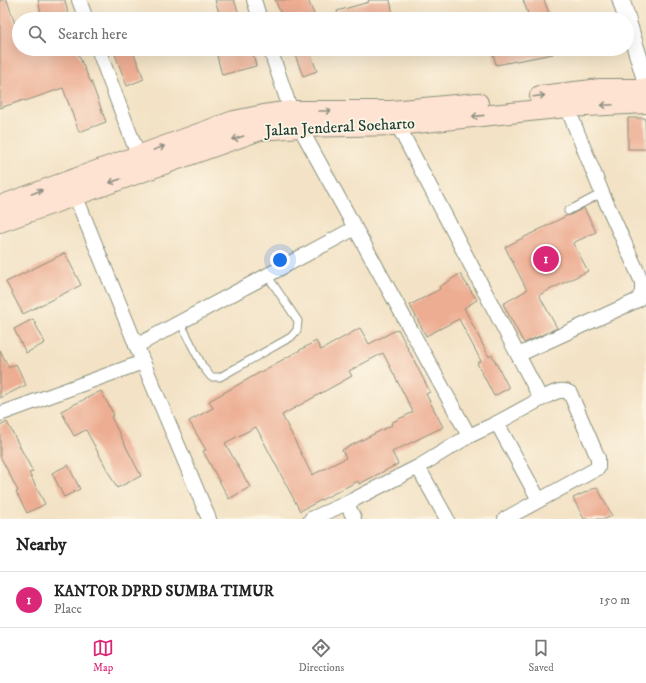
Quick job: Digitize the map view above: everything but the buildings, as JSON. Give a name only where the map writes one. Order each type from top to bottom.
[{"type":"main road","name":"Jalan Jenderal Soeharto","points":[[394,118],[601,89],[646,89]]},
{"type":"main road","name":"Jalan Jenderal Soeharto","points":[[0,222],[138,155],[234,121],[264,115],[296,119],[394,118],[646,103]]},
{"type":"main road","name":"Jalan Jenderal Soeharto","points":[[0,206],[71,188],[296,119]]},
{"type":"street","points":[[79,0],[83,12]]},
{"type":"street","points":[[254,0],[258,12]]},
{"type":"street","points":[[621,0],[625,12]]},
{"type":"street","points":[[634,42],[646,81]]},
{"type":"street","points":[[101,56],[138,155]]},
{"type":"street","points":[[273,56],[296,119],[469,436]]},
{"type":"street","points":[[518,355],[638,300],[642,292],[642,282],[602,193],[567,107]]},
{"type":"street","points":[[394,118],[541,398]]},
{"type":"street","points":[[71,188],[142,362],[209,519]]},
{"type":"street","points":[[136,346],[355,228]]},
{"type":"street","points":[[0,414],[142,362]]},
{"type":"street","points":[[311,519],[347,503],[418,467],[469,436],[498,423],[541,398],[560,390],[570,393],[598,458],[598,468],[505,519]]},
{"type":"street","points":[[498,423],[539,500]]},
{"type":"street","points":[[418,467],[447,519]]},
{"type":"street","points":[[347,503],[354,519]]},
{"type":"lane","points":[[568,211],[602,193]]},
{"type":"lane","points":[[180,322],[203,367],[211,377],[220,377],[290,337],[297,330],[298,321],[267,275]]},
{"type":"place","name":"KANTOR DPRD SUMBA TIMUR","points":[[546,259]]}]
